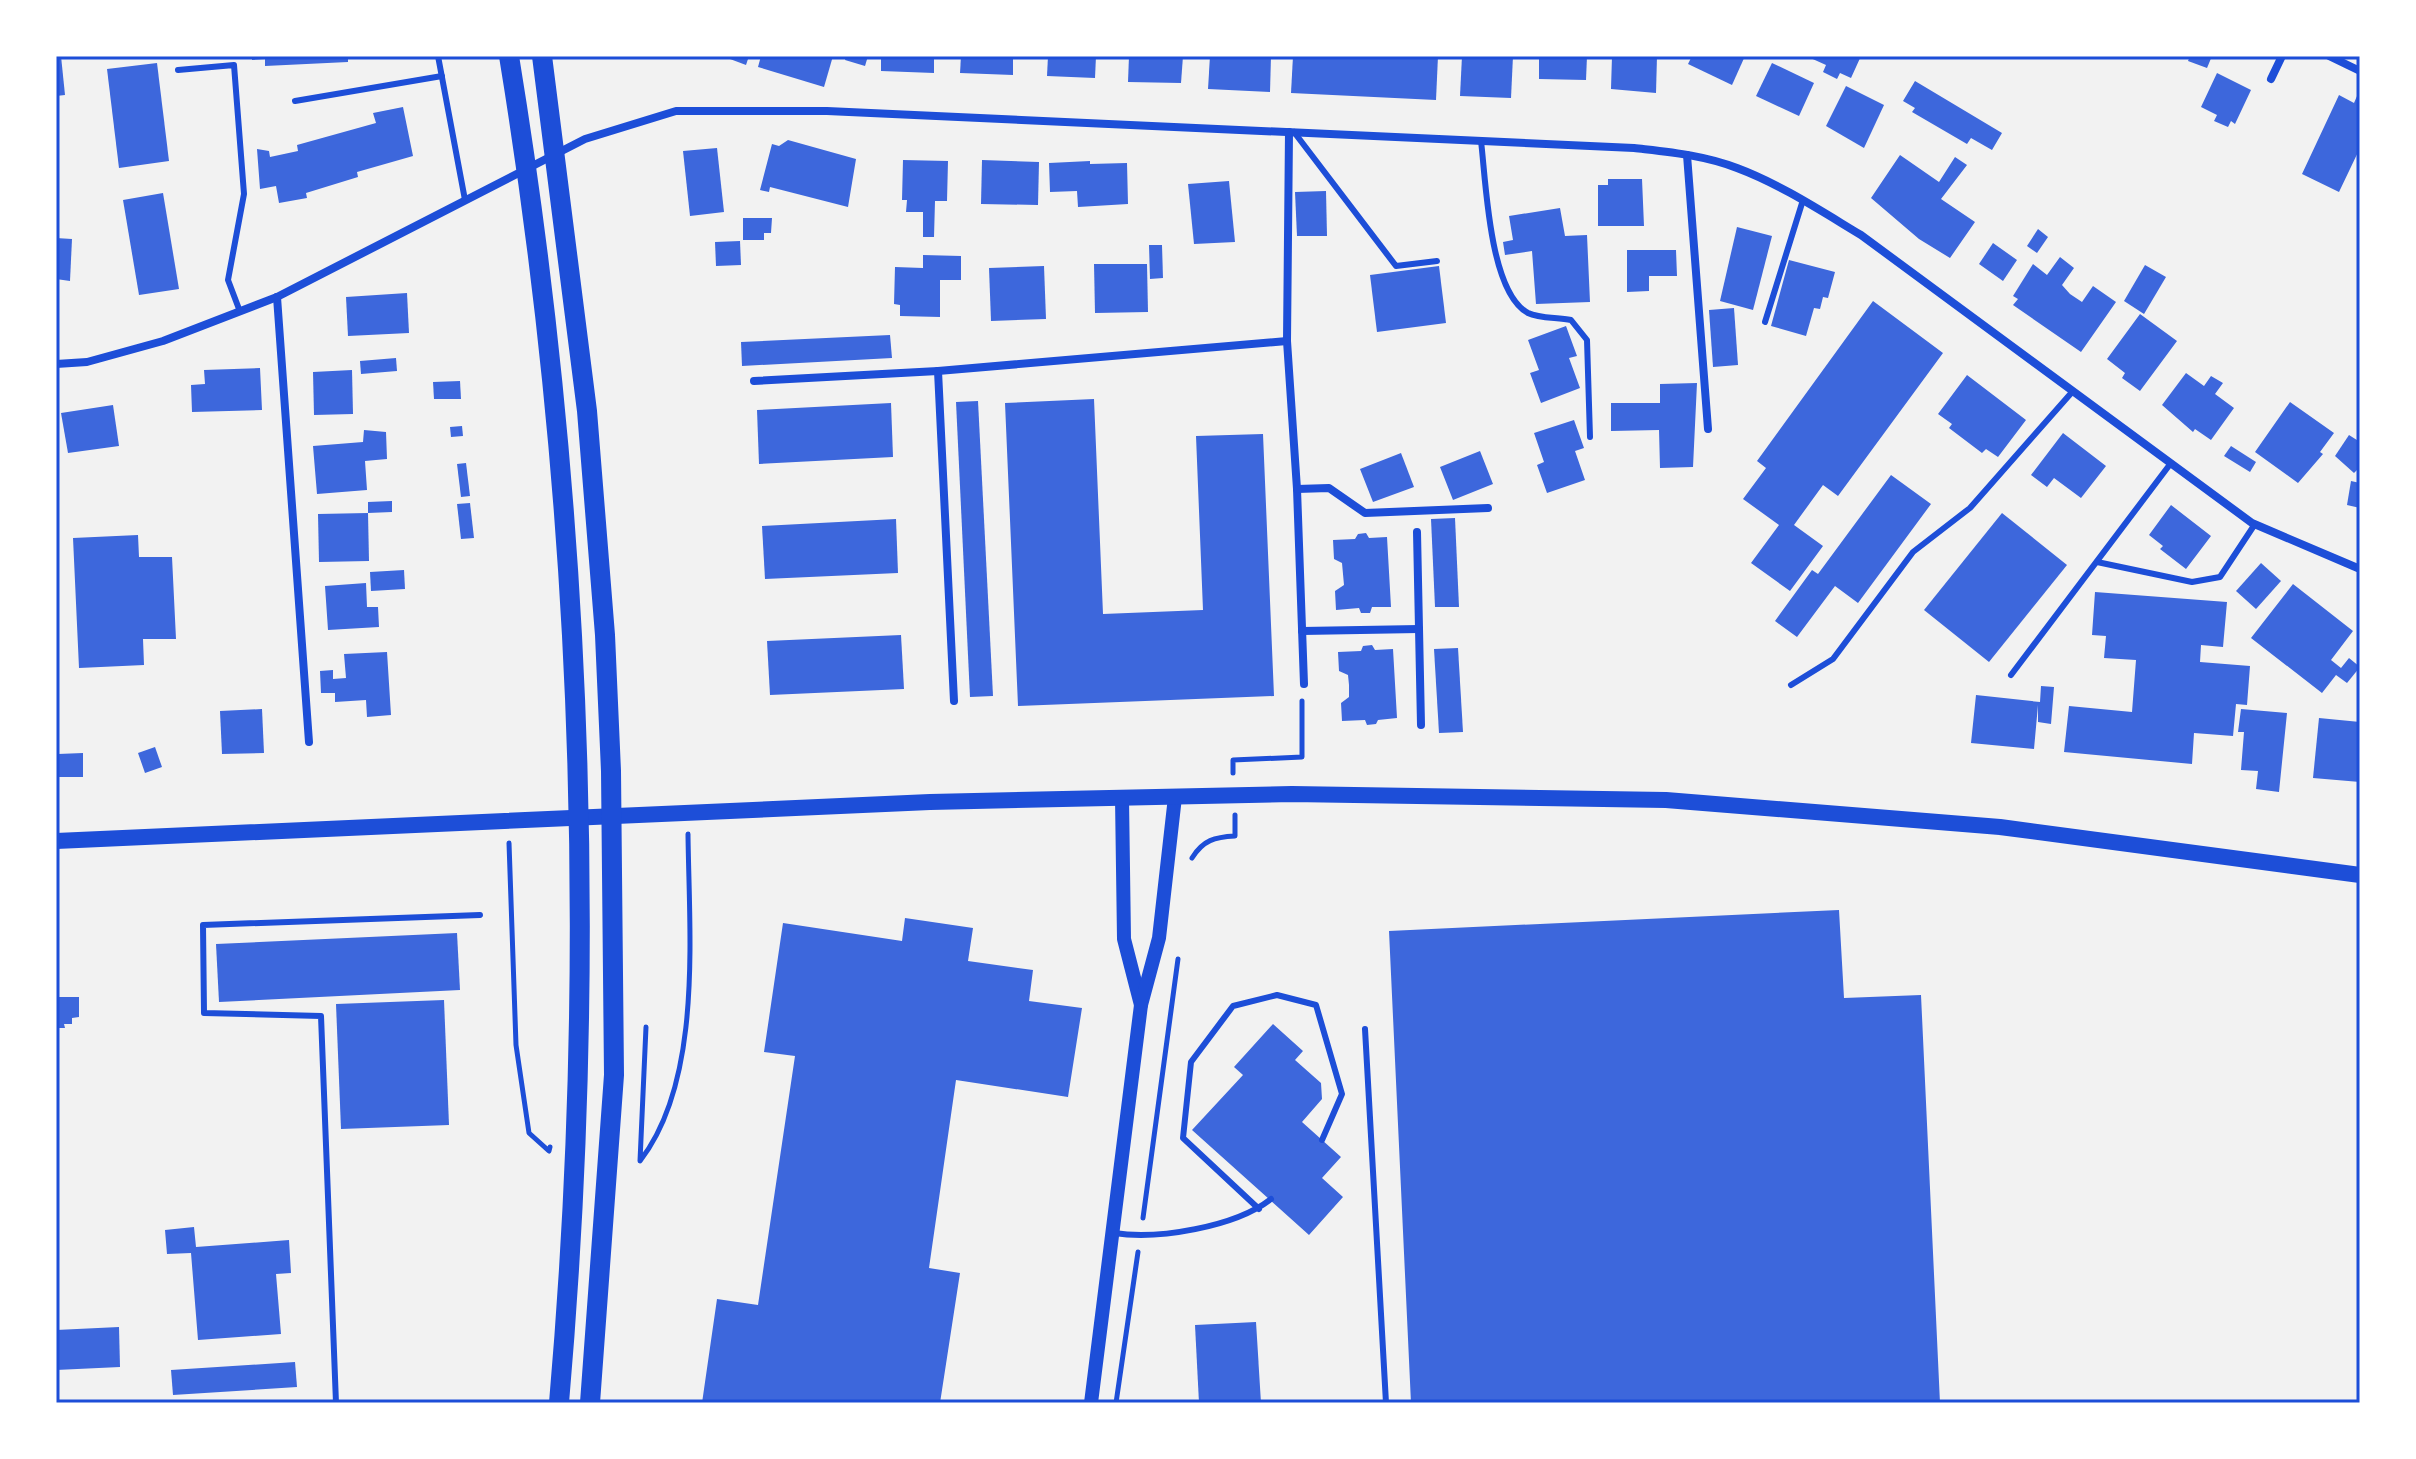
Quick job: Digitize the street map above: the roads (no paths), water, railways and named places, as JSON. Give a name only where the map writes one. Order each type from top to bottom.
[{"type":"main road","points":[[509,56],[544,286],[558,434],[579,771],[580,1096],[572,1254],[559,1403]]},
{"type":"main road","points":[[542,56],[587,411],[605,635],[611,771],[614,1075],[590,1403]]},
{"type":"main road","points":[[56,841],[687,813],[1122,798],[1235,796],[1666,800],[2000,827],[2360,875]]},
{"type":"street","points":[[2271,79],[2282,56]]},
{"type":"street","points":[[2329,56],[2360,71]]},
{"type":"street","points":[[56,364],[87,362],[163,341],[239,309],[277,297],[585,139],[676,111],[827,111],[1634,148],[1687,155],[1736,167],[1803,200],[1861,235],[2255,524],[2360,569]]},
{"type":"street","points":[[1291,132],[1287,341],[1297,489],[1304,684]]},
{"type":"street","points":[[1687,155],[1708,429]]},
{"type":"street","points":[[277,297],[309,742]]},
{"type":"street","points":[[754,381],[938,371],[1287,341]]},
{"type":"street","points":[[938,371],[954,701]]},
{"type":"street","points":[[1297,489],[1329,488],[1365,513],[1488,508]]},
{"type":"street","points":[[1417,532],[1421,725]]},
{"type":"street","points":[[1302,631],[1419,629]]},
{"type":"street","points":[[1091,1403],[1141,1005],[1159,938],[1175,797]]},
{"type":"street","points":[[1122,798],[1124,939],[1141,1005]]},
{"type":"lane","points":[[438,56],[465,200]]},
{"type":"lane","points":[[178,70],[234,65],[244,194],[228,280],[239,309]]},
{"type":"lane","points":[[295,101],[442,76]]},
{"type":"lane","points":[[1291,132],[1396,266],[1437,261]]},
{"type":"lane","points":[[1481,141],[1499,269],[1514,300],[1528,313],[1571,320],[1587,340],[1590,437]]},
{"type":"lane","points":[[1765,322],[1803,200]]},
{"type":"lane","points":[[1791,685],[1833,659],[1913,552],[1970,508],[2073,391]]},
{"type":"lane","points":[[2011,675],[2171,463]]},
{"type":"lane","points":[[2097,562],[2192,582],[2220,577],[2255,524]]},
{"type":"lane","points":[[336,1403],[321,1016],[204,1013],[203,925],[480,915]]},
{"type":"lane","points":[[1259,1209],[1183,1138],[1191,1062],[1233,1006],[1277,995],[1316,1005],[1342,1094],[1322,1140]]},
{"type":"lane","points":[[1365,1029],[1386,1403]]},
{"type":"lane","points":[[1114,1233],[1141,1238],[1205,1226],[1259,1209],[1271,1199]]}]
